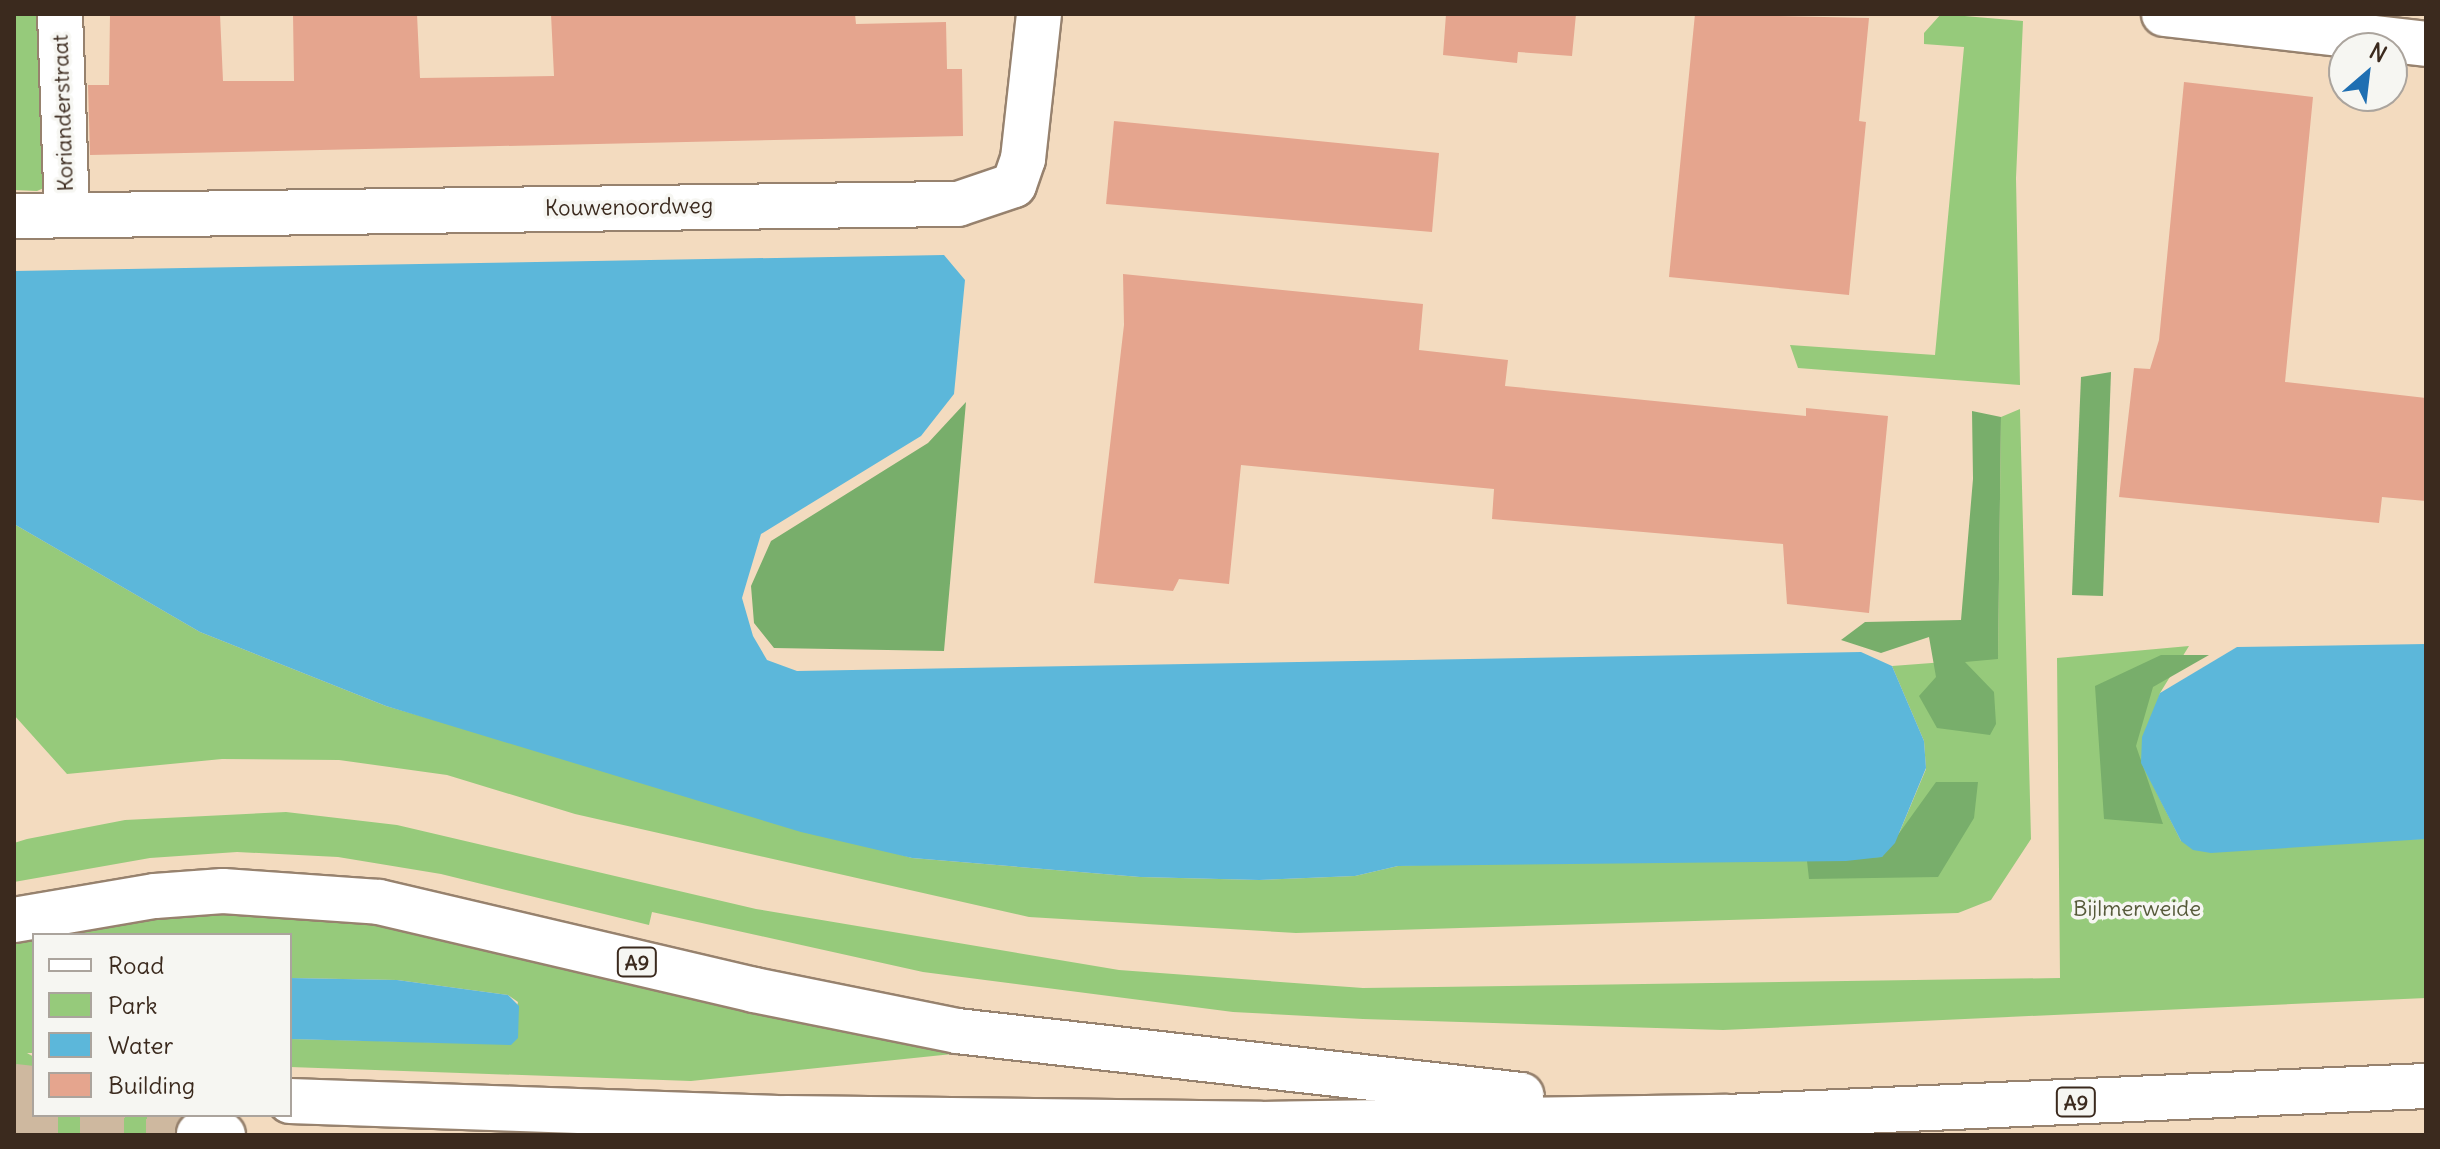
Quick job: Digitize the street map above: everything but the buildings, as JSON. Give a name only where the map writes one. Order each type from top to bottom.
[{"type":"main road","name":"Korianderstraat","points":[[60,14],[67,213]]},
{"type":"main road","name":"Kouwenoordweg","points":[[67,213],[958,204],[1014,185],[1023,159],[1039,14]]},
{"type":"main road","points":[[2164,14],[2426,44]]},
{"type":"main road","points":[[14,216],[67,213]]},
{"type":"main road","name":"A9","points":[[14,920],[155,896],[223,891],[379,902],[754,990],[957,1031],[1727,1117]]},
{"type":"main road","name":"A9","points":[[292,1101],[1086,1124],[1727,1117],[2426,1086]]},
{"type":"main road","name":"A9","points":[[1537,1135],[1727,1117]]},
{"type":"main road","points":[[199,1134],[223,1135]]},
{"type":"green space","points":[[14,14],[41,14],[46,187],[37,191],[14,190]]},
{"type":"green space","points":[[1941,14],[2023,21],[2016,178],[2020,385],[1798,368],[1790,345],[1935,355],[1964,47],[1924,44],[1924,33]]},
{"type":"green space","points":[[2111,372],[2103,596],[2072,595],[2081,377]]},
{"type":"green space","points":[[966,402],[944,651],[774,648],[754,623],[751,586],[771,541],[928,443]]},
{"type":"green space","points":[[2020,409],[2031,839],[1991,900],[1958,913],[1296,933],[1029,917],[575,814],[447,775],[339,760],[222,759],[67,774],[14,715],[14,524],[200,632],[386,706],[912,858],[1140,877],[1259,880],[1355,876],[1398,866],[1895,843],[1926,769],[1924,741],[1892,666],[1998,658],[2001,417]]},
{"type":"green space","points":[[1972,411],[2001,417],[1998,659],[1965,662],[1994,692],[1996,724],[1990,735],[1937,728],[1919,696],[1936,677],[1929,637],[1881,653],[1841,640],[1865,622],[1961,620],[1973,479]]},
{"type":"green space","name":"Bijlmerweide","points":[[2189,646],[2160,693],[2142,763],[2181,841],[2426,839],[2426,998],[1723,1030],[1363,1019],[1233,1012],[923,972],[652,912],[649,925],[441,874],[338,857],[237,852],[150,858],[14,882],[14,843],[27,839],[125,820],[286,812],[397,825],[756,909],[1119,970],[1363,988],[2060,978],[2057,658]]},
{"type":"green space","points":[[2161,655],[2209,655],[2153,687],[2136,746],[2163,824],[2104,819],[2095,686]]},
{"type":"green space","points":[[1936,782],[1978,782],[1974,818],[1938,877],[1809,879],[1807,861],[1882,857]]},
{"type":"green space","points":[[157,911],[336,912],[991,1050],[691,1081],[292,1067],[292,1039],[509,1044],[518,1002],[508,995],[397,980],[292,978],[292,933],[40,933]]},
{"type":"green space","points":[[32,935],[32,1053],[27,1053],[32,1056],[32,1117],[195,1117],[194,1135],[14,1135],[14,938]]},
{"type":"water","points":[[944,255],[965,280],[954,394],[921,436],[761,534],[742,598],[753,636],[767,660],[797,671],[1861,652],[1892,666],[1924,741],[1926,768],[1895,843],[1882,857],[1846,861],[1398,866],[1355,876],[1259,880],[1140,877],[912,858],[801,832],[386,706],[200,632],[14,524],[14,271]]},
{"type":"water","points":[[2426,644],[2426,839],[2211,853],[2193,850],[2181,841],[2141,763],[2142,737],[2160,693],[2237,647]]},
{"type":"water","points":[[292,978],[397,980],[508,995],[519,1006],[518,1038],[511,1045],[292,1039]]},
{"type":"tunnel","points":[[14,1086],[32,1088]]},
{"type":"tunnel","points":[[14,1123],[199,1134]]}]
